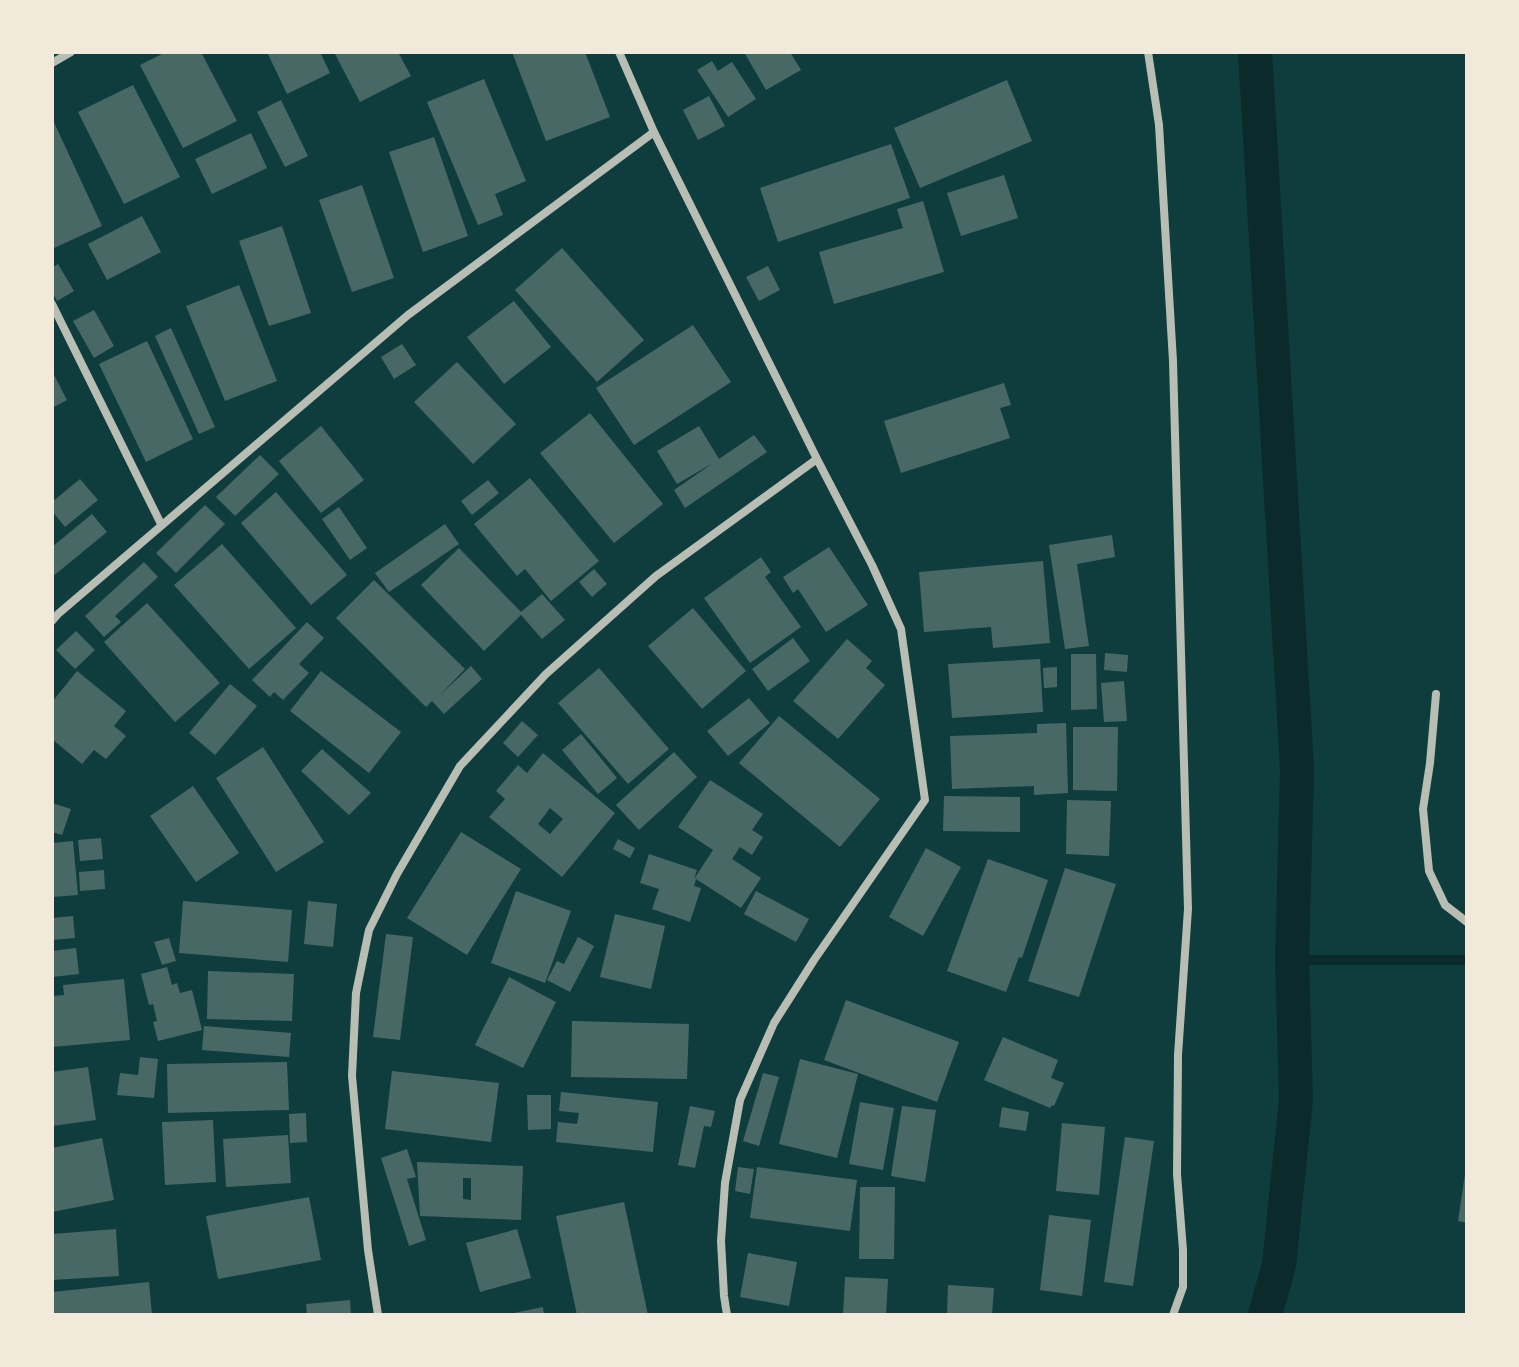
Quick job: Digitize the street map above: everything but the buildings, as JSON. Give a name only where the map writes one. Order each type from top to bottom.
[{"type":"street","points":[[52,63],[71,52]]},
{"type":"street","points":[[619,52],[654,132],[872,565],[901,629],[925,800],[774,1023],[740,1100],[725,1183],[721,1241],[727,1315]]},
{"type":"street","points":[[1148,52],[1159,125],[1173,361],[1188,909],[1178,1055],[1177,1174],[1183,1287],[1173,1315]]},
{"type":"street","points":[[52,621],[161,524],[408,315],[654,132]]},
{"type":"street","points":[[52,304],[161,524]]},
{"type":"street","points":[[378,1315],[368,1250],[352,1076],[353,1049],[356,993],[369,930],[397,874],[460,766],[546,674],[656,576],[817,459]]},
{"type":"street","points":[[1436,694],[1423,809],[1429,871],[1445,905],[1467,922]]},
{"type":"waterway","points":[[1255,52],[1297,769],[1292,960],[1296,1099],[1279,1265],[1265,1315]]},
{"type":"waterway","points":[[1292,960],[1467,960]]}]
